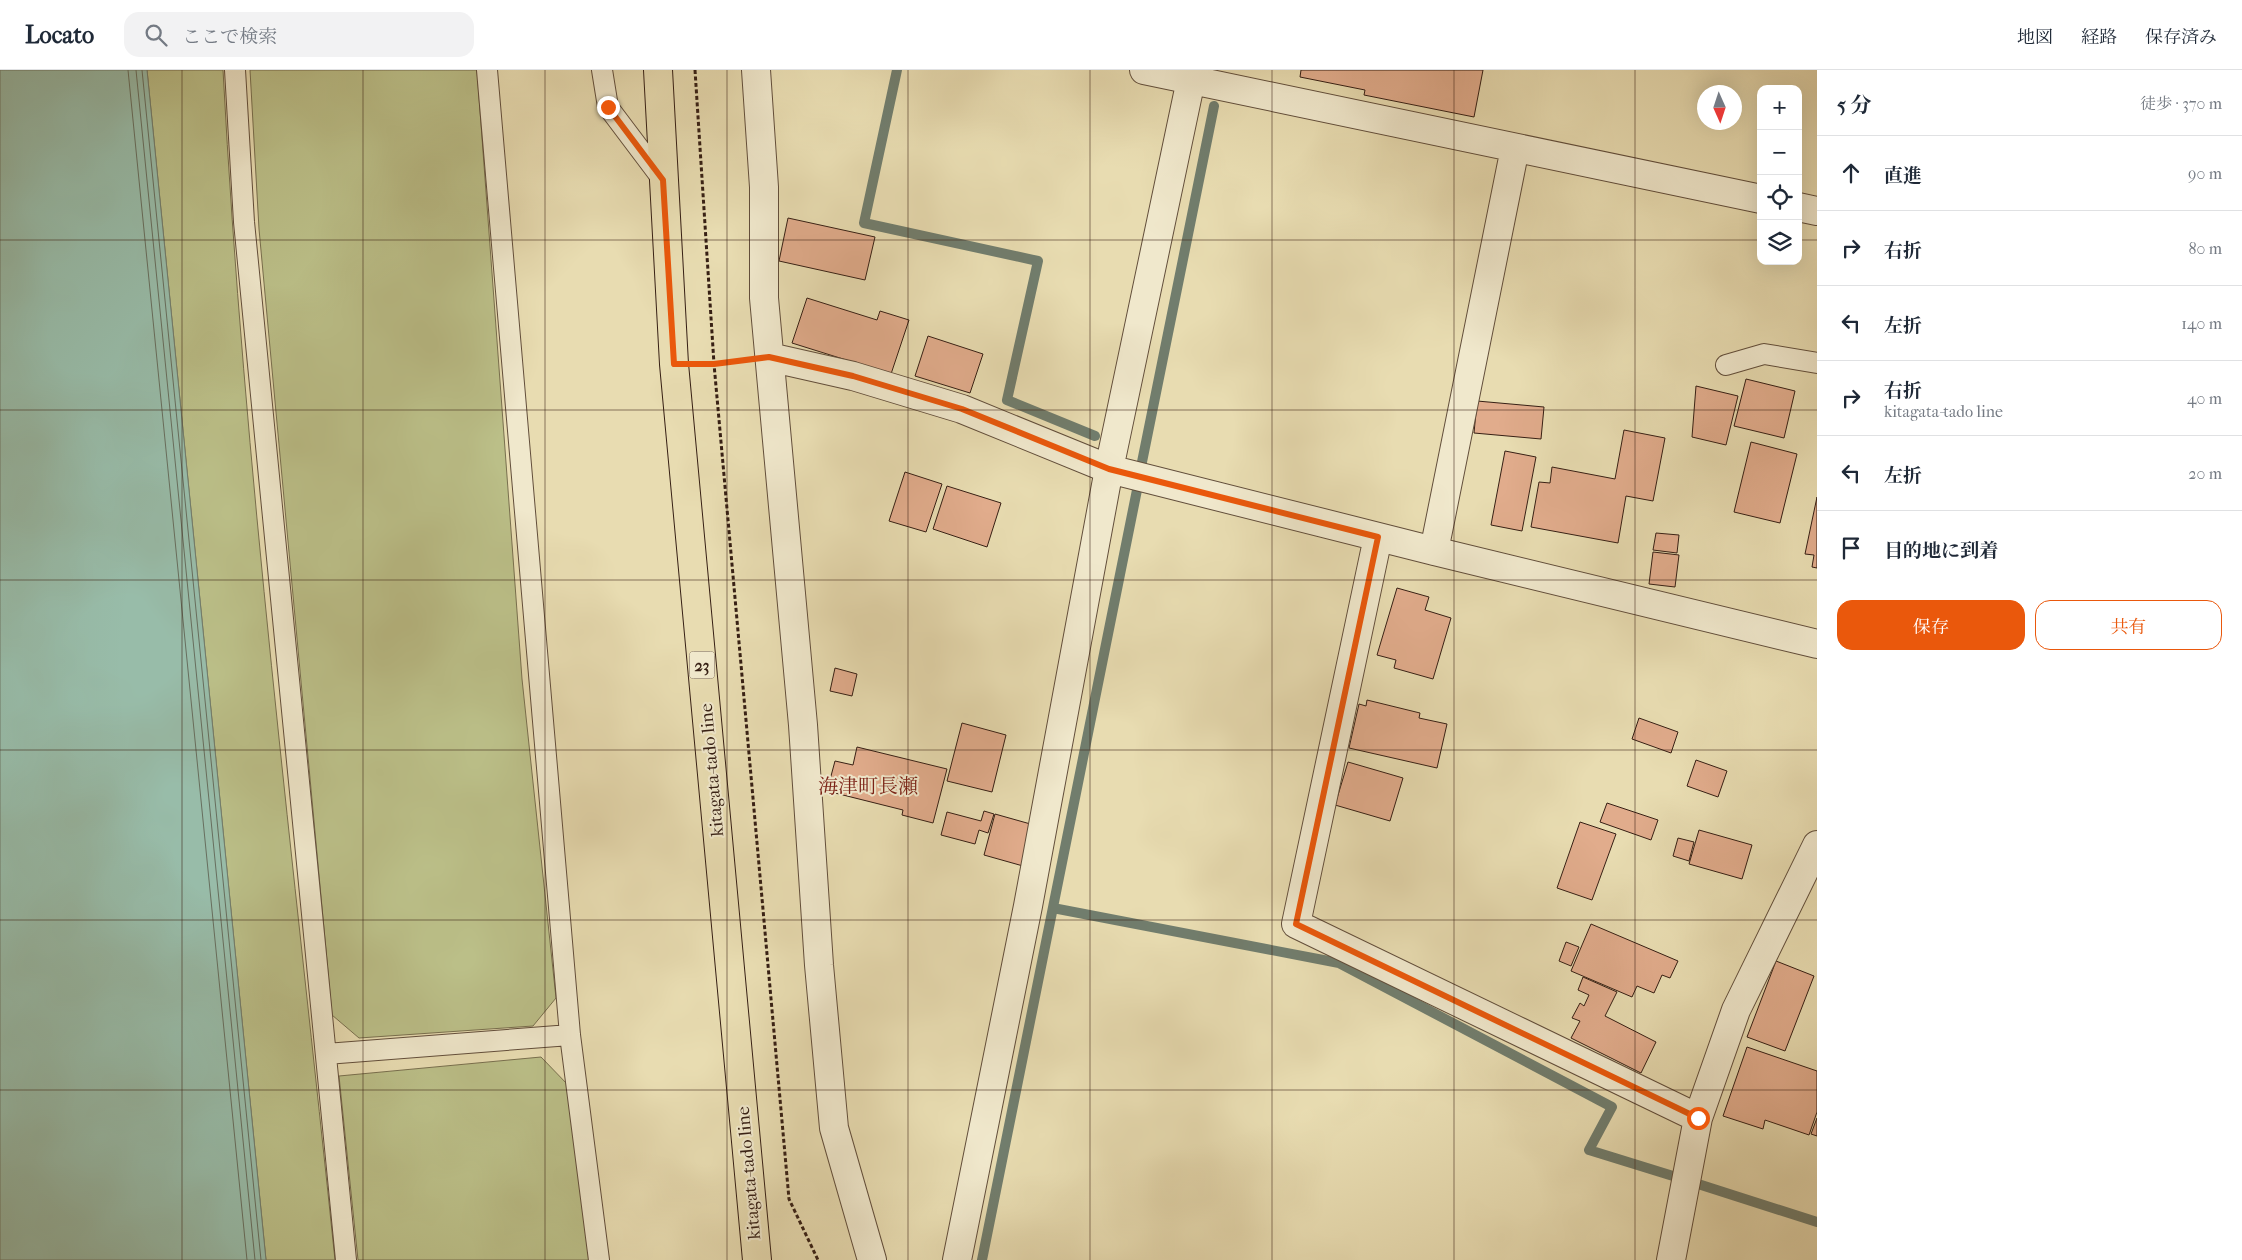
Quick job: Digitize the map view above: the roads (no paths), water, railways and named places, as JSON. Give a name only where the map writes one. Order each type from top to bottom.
[{"type":"main road","name":"kitagata-tado line","points":[[658,70],[674,364],[757,1260]]},
{"type":"street","points":[[756,70],[764,187],[764,298],[803,726],[819,965],[834,1128],[872,1260]]},
{"type":"street","points":[[1144,70],[1192,75],[1515,148],[1757,198]]},
{"type":"street","points":[[957,1260],[1028,906],[1109,469],[1192,75]]},
{"type":"street","points":[[1434,551],[1515,148]]},
{"type":"street","points":[[1802,208],[1817,211]]},
{"type":"street","points":[[769,357],[853,376],[962,409],[1109,469],[1434,551],[1817,644]]},
{"type":"street","points":[[1378,537],[1296,924],[1698,1118]]},
{"type":"street","points":[[1671,1260],[1698,1118],[1736,1010],[1817,845]]},
{"type":"street","points":[[753,1217],[766,1260]]},
{"type":"lane","points":[[235,70],[244,222],[346,1260]]},
{"type":"lane","points":[[487,70],[570,1035],[599,1260]]},
{"type":"lane","points":[[602,70],[608,107],[663,180]]},
{"type":"lane","points":[[1726,365],[1764,354],[1817,363]]},
{"type":"lane","points":[[326,1054],[570,1035]]},
{"type":"water","points":[[0,70],[147,70],[266,1260],[0,1260]]},
{"type":"waterway","points":[[897,70],[864,223],[1038,261],[1007,400],[1095,436]]},
{"type":"waterway","points":[[1142,462],[1214,106]]},
{"type":"waterway","points":[[982,1260],[1137,490]]},
{"type":"waterway","points":[[1053,908],[1339,963],[1612,1107],[1589,1150],[1673,1176]]},
{"type":"waterway","points":[[1695,1183],[1817,1222]]},
{"type":"district","name":"海津町長瀬","points":[[868,786]]}]
